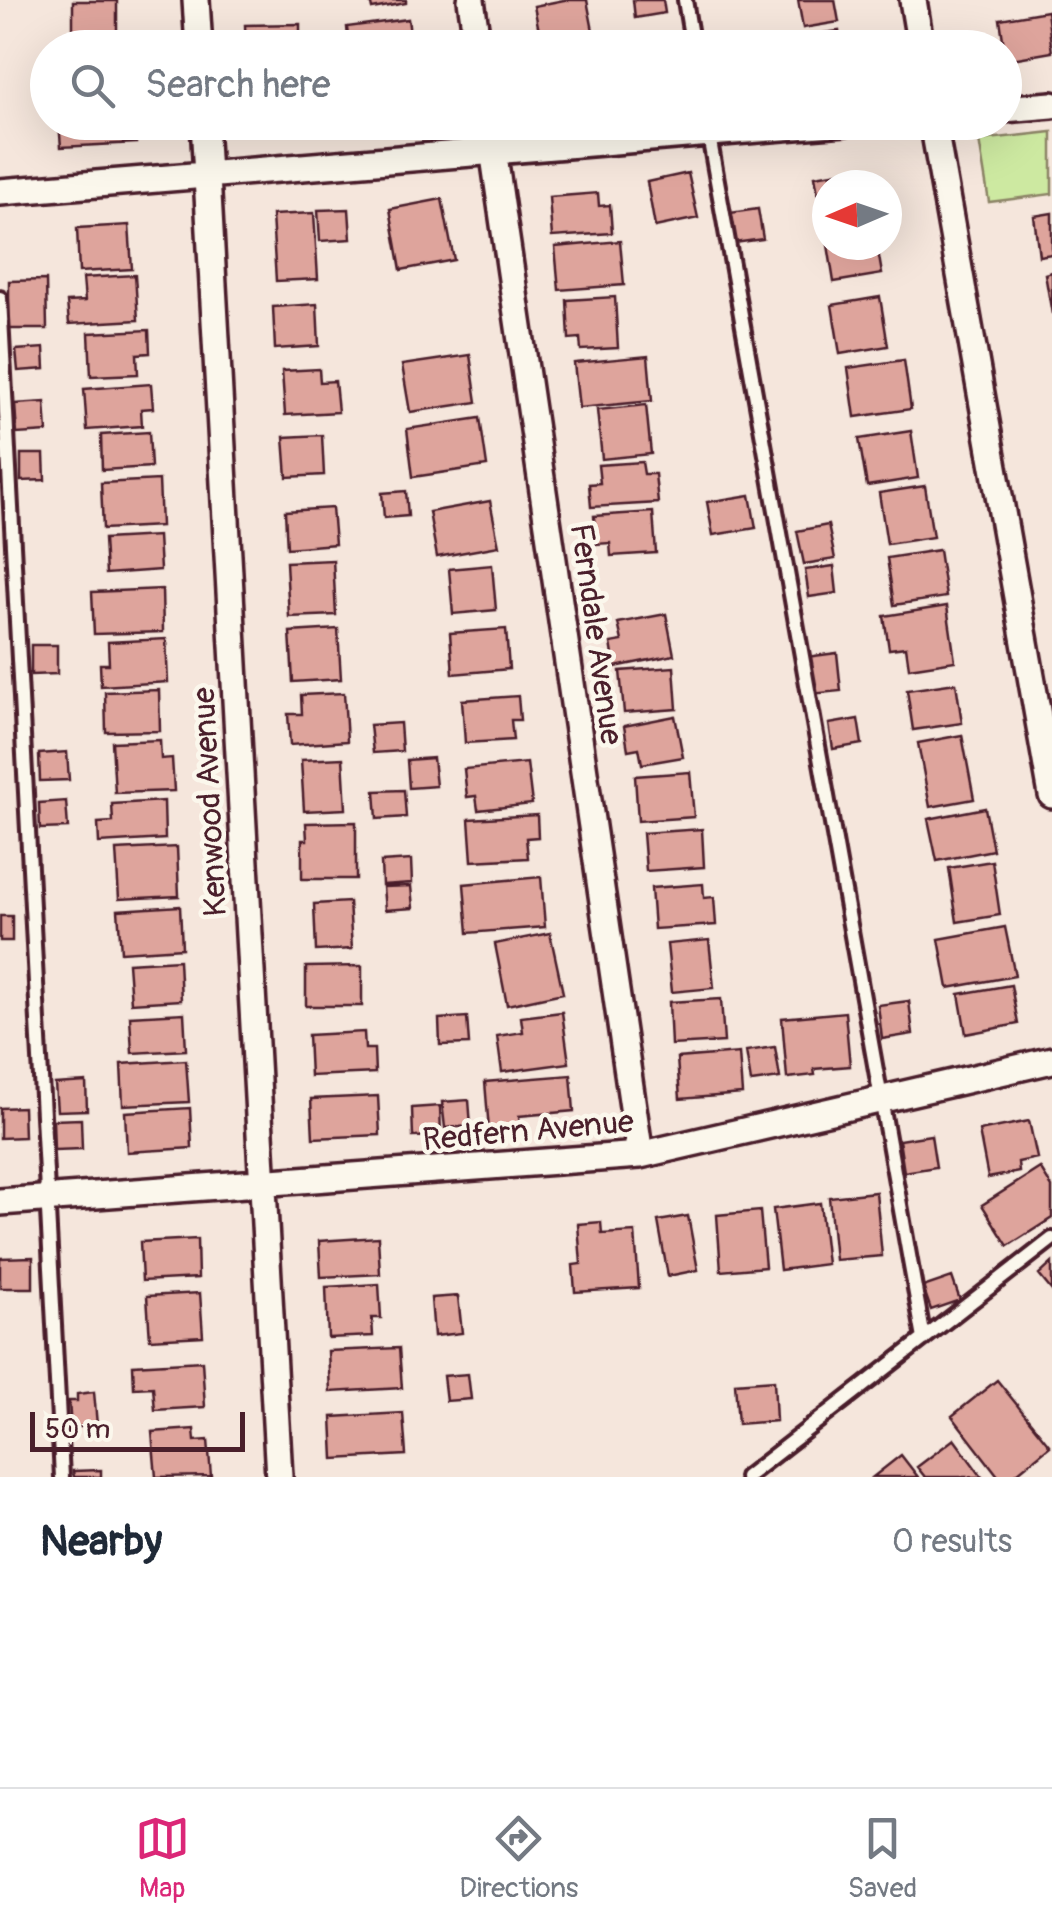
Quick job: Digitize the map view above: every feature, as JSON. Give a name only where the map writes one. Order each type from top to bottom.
[{"type":"street","points":[[196,0],[198,30]]},
{"type":"street","points":[[472,0],[476,30]]},
{"type":"street","points":[[913,0],[918,30]]},
{"type":"street","points":[[1022,108],[1052,105]]},
{"type":"street","name":"Kenwood Avenue","points":[[205,140],[279,1477]]},
{"type":"street","name":"Ferndale Avenue","points":[[492,140],[640,1155]]},
{"type":"street","points":[[0,192],[601,140]]},
{"type":"street","points":[[937,140],[1052,796]]},
{"type":"street","name":"Redfern Avenue","points":[[0,1202],[640,1155],[1052,1060]]},
{"type":"lane","points":[[684,0],[690,30]]},
{"type":"lane","points":[[710,140],[878,1100],[924,1339]]},
{"type":"lane","points":[[0,298],[62,1477]]},
{"type":"lane","points":[[746,1477],[1052,1239]]},
{"type":"green space","points":[[1052,132],[1052,194],[989,202],[979,140],[1022,140],[1022,135]]},
{"type":"building","points":[[370,0],[406,0],[406,3],[372,9]]},
{"type":"building","points":[[587,0],[593,30],[539,30],[534,6]]},
{"type":"building","points":[[633,0],[663,0],[665,13],[635,18]]},
{"type":"building","points":[[798,0],[835,0],[839,22],[803,28]]},
{"type":"building","points":[[73,1],[117,1],[117,30],[73,30]]},
{"type":"building","points":[[1047,11],[1052,52],[1022,57],[1022,30],[1002,30],[1000,19]]},
{"type":"building","points":[[408,19],[410,30],[347,30],[347,27]]},
{"type":"building","points":[[300,24],[300,30],[245,30],[245,25]]},
{"type":"building","points":[[60,140],[136,140],[136,143],[61,147]]},
{"type":"building","points":[[688,173],[698,218],[655,227],[647,182]]},
{"type":"building","points":[[598,193],[599,206],[610,205],[612,233],[552,237],[549,197]]},
{"type":"building","points":[[442,199],[454,260],[401,270],[390,209]]},
{"type":"building","points":[[349,209],[351,239],[320,241],[318,210]]},
{"type":"building","points":[[758,209],[763,239],[734,243],[730,213]]},
{"type":"building","points":[[314,213],[318,279],[276,281],[272,215]]},
{"type":"building","points":[[1052,213],[1052,254],[1039,256],[1034,216]]},
{"type":"building","points":[[129,225],[132,269],[79,272],[77,228]]},
{"type":"building","points":[[620,241],[624,285],[559,290],[555,247]]},
{"type":"building","points":[[830,260],[880,260],[882,274],[834,282]]},
{"type":"building","points":[[1052,272],[1052,314],[1045,274]]},
{"type":"building","points":[[135,275],[138,320],[69,324],[67,302],[85,301],[83,278]]},
{"type":"building","points":[[46,280],[47,329],[9,329],[9,281]]},
{"type":"building","points":[[615,297],[618,348],[581,350],[580,338],[569,339],[567,300]]},
{"type":"building","points":[[880,297],[888,346],[840,354],[832,305]]},
{"type":"building","points":[[317,304],[319,346],[275,349],[273,307]]},
{"type":"building","points":[[149,330],[150,353],[137,354],[138,374],[91,376],[89,333]]},
{"type":"building","points":[[44,348],[45,369],[18,371],[16,350]]},
{"type":"building","points":[[470,355],[477,402],[410,412],[402,365]]},
{"type":"building","points":[[648,356],[652,401],[579,408],[574,363]]},
{"type":"building","points":[[904,360],[911,409],[855,417],[848,368]]},
{"type":"building","points":[[319,369],[320,382],[335,381],[338,412],[285,415],[282,371]]},
{"type":"building","points":[[151,384],[153,408],[141,409],[142,426],[87,430],[84,389]]},
{"type":"building","points":[[45,402],[47,432],[17,434],[15,404]]},
{"type":"building","points":[[646,405],[651,454],[602,459],[597,410]]},
{"type":"building","points":[[480,418],[487,466],[413,477],[407,429]]},
{"type":"building","points":[[911,431],[918,478],[867,486],[859,439]]},
{"type":"building","points":[[149,432],[151,467],[102,470],[101,435]]},
{"type":"building","points":[[322,435],[324,475],[287,477],[284,437]]},
{"type":"building","points":[[21,454],[44,454],[45,480],[21,481]]},
{"type":"building","points":[[642,462],[644,474],[655,474],[658,503],[591,507],[589,484],[600,483],[598,465]]},
{"type":"building","points":[[159,480],[161,526],[103,529],[101,483]]},
{"type":"building","points":[[925,486],[933,537],[887,544],[879,493]]},
{"type":"building","points":[[406,491],[408,516],[384,518],[382,493]]},
{"type":"building","points":[[750,495],[756,528],[713,535],[707,502]]},
{"type":"building","points":[[490,501],[499,546],[437,557],[429,512]]},
{"type":"building","points":[[332,508],[335,544],[287,548],[285,511]]},
{"type":"building","points":[[653,512],[656,553],[611,556],[610,543],[596,544],[594,516]]},
{"type":"building","points":[[828,525],[835,559],[804,564],[797,531]]},
{"type":"building","points":[[158,536],[160,570],[106,574],[104,539]]},
{"type":"building","points":[[939,550],[946,597],[894,605],[887,558]]},
{"type":"building","points":[[333,560],[336,615],[289,617],[286,562]]},
{"type":"building","points":[[492,565],[496,610],[453,614],[449,569]]},
{"type":"building","points":[[834,566],[837,593],[809,597],[805,570]]},
{"type":"building","points":[[162,589],[163,632],[94,634],[92,592]]},
{"type":"building","points":[[947,606],[955,661],[909,668],[906,647],[889,649],[884,616]]},
{"type":"building","points":[[666,614],[674,655],[615,667],[611,643],[622,641],[618,623]]},
{"type":"building","points":[[338,629],[341,679],[293,682],[290,632]]},
{"type":"building","points":[[506,629],[509,669],[453,674],[450,633]]},
{"type":"building","points":[[166,639],[168,682],[101,686],[100,664],[109,664],[108,642]]},
{"type":"building","points":[[31,645],[57,645],[57,674],[31,675]]},
{"type":"building","points":[[837,653],[841,691],[811,694],[806,657]]},
{"type":"building","points":[[674,667],[677,709],[624,713],[620,671]]},
{"type":"building","points":[[956,683],[962,723],[913,730],[907,690]]},
{"type":"building","points":[[159,690],[160,731],[106,732],[105,692]]},
{"type":"building","points":[[344,693],[347,741],[290,745],[288,714],[302,714],[301,695]]},
{"type":"building","points":[[518,696],[520,720],[511,720],[513,740],[465,743],[462,700]]},
{"type":"building","points":[[675,716],[683,757],[642,764],[639,748],[628,750],[624,726]]},
{"type":"building","points":[[858,719],[862,744],[833,749],[829,724]]},
{"type":"building","points":[[400,723],[402,751],[373,753],[370,725]]},
{"type":"building","points":[[962,735],[974,799],[930,807],[918,743]]},
{"type":"building","points":[[160,740],[161,759],[172,758],[174,791],[115,793],[112,742]]},
{"type":"building","points":[[67,752],[69,780],[40,781],[39,754]]},
{"type":"building","points":[[343,758],[346,809],[304,811],[301,760]]},
{"type":"building","points":[[433,758],[436,786],[409,788],[407,760]]},
{"type":"building","points":[[527,763],[532,804],[478,810],[476,796],[467,797],[464,769]]},
{"type":"building","points":[[690,772],[694,817],[638,821],[635,776]]},
{"type":"building","points":[[404,790],[406,817],[377,819],[375,791]]},
{"type":"building","points":[[66,801],[68,828],[40,829],[39,803]]},
{"type":"building","points":[[164,801],[165,839],[99,843],[98,823],[113,822],[112,804]]},
{"type":"building","points":[[985,808],[993,850],[937,861],[928,819]]},
{"type":"building","points":[[537,815],[538,837],[526,838],[528,858],[472,861],[469,819]]},
{"type":"building","points":[[356,822],[356,879],[302,879],[306,823]]},
{"type":"building","points":[[702,829],[704,867],[646,871],[643,833]]},
{"type":"building","points":[[177,847],[179,896],[119,899],[116,850]]},
{"type":"building","points":[[411,860],[412,883],[382,885],[381,862]]},
{"type":"building","points":[[992,861],[1000,915],[957,922],[949,868]]},
{"type":"building","points":[[541,877],[545,927],[468,933],[464,884]]},
{"type":"building","points":[[703,884],[704,898],[714,897],[716,925],[654,929],[651,888]]},
{"type":"building","points":[[411,886],[413,908],[385,910],[383,887]]},
{"type":"building","points":[[349,902],[352,949],[316,951],[314,904]]},
{"type":"building","points":[[180,906],[182,948],[121,952],[118,910]]},
{"type":"building","points":[[0,916],[12,916],[12,941],[0,941]]},
{"type":"building","points":[[1005,927],[1015,976],[948,988],[939,939]]},
{"type":"building","points":[[550,933],[563,993],[507,1005],[495,944]]},
{"type":"building","points":[[709,940],[714,988],[672,992],[667,944]]},
{"type":"building","points":[[179,960],[181,1000],[131,1003],[128,963]]},
{"type":"building","points":[[362,966],[362,1006],[306,1006],[306,967]]},
{"type":"building","points":[[1011,985],[1018,1024],[966,1034],[959,994]]},
{"type":"building","points":[[721,999],[724,1042],[671,1045],[669,1002]]},
{"type":"building","points":[[909,1001],[913,1034],[882,1039],[878,1005]]},
{"type":"building","points":[[562,1012],[569,1063],[502,1072],[497,1036],[523,1032],[521,1017]]},
{"type":"building","points":[[845,1012],[850,1066],[814,1069],[815,1075],[787,1078],[782,1018]]},
{"type":"building","points":[[184,1013],[186,1050],[132,1053],[130,1016]]},
{"type":"building","points":[[467,1017],[469,1044],[440,1045],[439,1019]]},
{"type":"building","points":[[364,1032],[365,1049],[374,1049],[375,1073],[310,1076],[308,1035]]},
{"type":"building","points":[[775,1047],[780,1078],[751,1082],[746,1051]]},
{"type":"building","points":[[739,1053],[742,1094],[680,1099],[677,1058]]},
{"type":"building","points":[[186,1060],[189,1102],[123,1105],[121,1064]]},
{"type":"building","points":[[571,1075],[574,1111],[519,1116],[520,1127],[489,1130],[485,1082]]},
{"type":"building","points":[[86,1082],[87,1110],[57,1111],[55,1084]]},
{"type":"building","points":[[378,1096],[380,1135],[313,1138],[311,1099]]},
{"type":"building","points":[[469,1100],[471,1126],[445,1128],[442,1102]]},
{"type":"building","points":[[440,1106],[441,1136],[413,1137],[412,1108]]},
{"type":"building","points":[[23,1107],[24,1137],[0,1138],[0,1108]]},
{"type":"building","points":[[190,1108],[192,1148],[127,1152],[125,1112]]},
{"type":"building","points":[[81,1119],[82,1149],[54,1150],[53,1120]]},
{"type":"building","points":[[1029,1121],[1037,1158],[1018,1162],[1019,1172],[988,1178],[979,1131]]},
{"type":"building","points":[[931,1135],[936,1167],[904,1172],[899,1140]]},
{"type":"building","points":[[1040,1168],[1052,1187],[1052,1218],[1008,1246],[982,1205]]},
{"type":"building","points":[[876,1192],[882,1256],[835,1260],[829,1197]]},
{"type":"building","points":[[820,1203],[827,1264],[780,1270],[773,1209]]},
{"type":"building","points":[[760,1211],[765,1267],[721,1271],[717,1215]]},
{"type":"building","points":[[688,1216],[698,1270],[668,1276],[658,1221]]},
{"type":"building","points":[[601,1222],[602,1234],[635,1232],[639,1288],[575,1292],[573,1265],[581,1264],[578,1224]]},
{"type":"building","points":[[378,1237],[380,1274],[321,1277],[319,1241]]},
{"type":"building","points":[[197,1239],[198,1278],[142,1281],[140,1242]]},
{"type":"building","points":[[33,1257],[33,1288],[0,1288],[0,1258]]},
{"type":"building","points":[[1052,1263],[1052,1291],[1039,1275]]},
{"type":"building","points":[[952,1277],[960,1300],[931,1310],[923,1287]]},
{"type":"building","points":[[379,1284],[381,1318],[372,1318],[373,1336],[328,1338],[326,1287]]},
{"type":"building","points":[[200,1293],[203,1336],[150,1339],[147,1296]]},
{"type":"building","points":[[458,1296],[462,1333],[434,1336],[431,1298]]},
{"type":"building","points":[[399,1348],[402,1388],[330,1392],[328,1351]]},
{"type":"building","points":[[202,1361],[205,1407],[155,1410],[153,1387],[134,1388],[133,1365]]},
{"type":"building","points":[[468,1374],[471,1399],[446,1401],[443,1376]]},
{"type":"building","points":[[774,1380],[776,1421],[738,1424],[735,1383]]},
{"type":"building","points":[[997,1380],[1050,1446],[1012,1477],[999,1477],[952,1416]]},
{"type":"building","points":[[94,1392],[97,1425],[71,1428],[69,1401],[77,1401],[77,1394]]},
{"type":"building","points":[[403,1413],[406,1455],[334,1459],[332,1417]]},
{"type":"building","points":[[194,1429],[195,1441],[208,1440],[211,1476],[156,1477],[152,1432]]},
{"type":"building","points":[[954,1439],[982,1477],[925,1477],[917,1467]]},
{"type":"building","points":[[901,1455],[918,1477],[873,1477]]},
{"type":"building","points":[[101,1470],[101,1477],[74,1477],[73,1471]]}]
